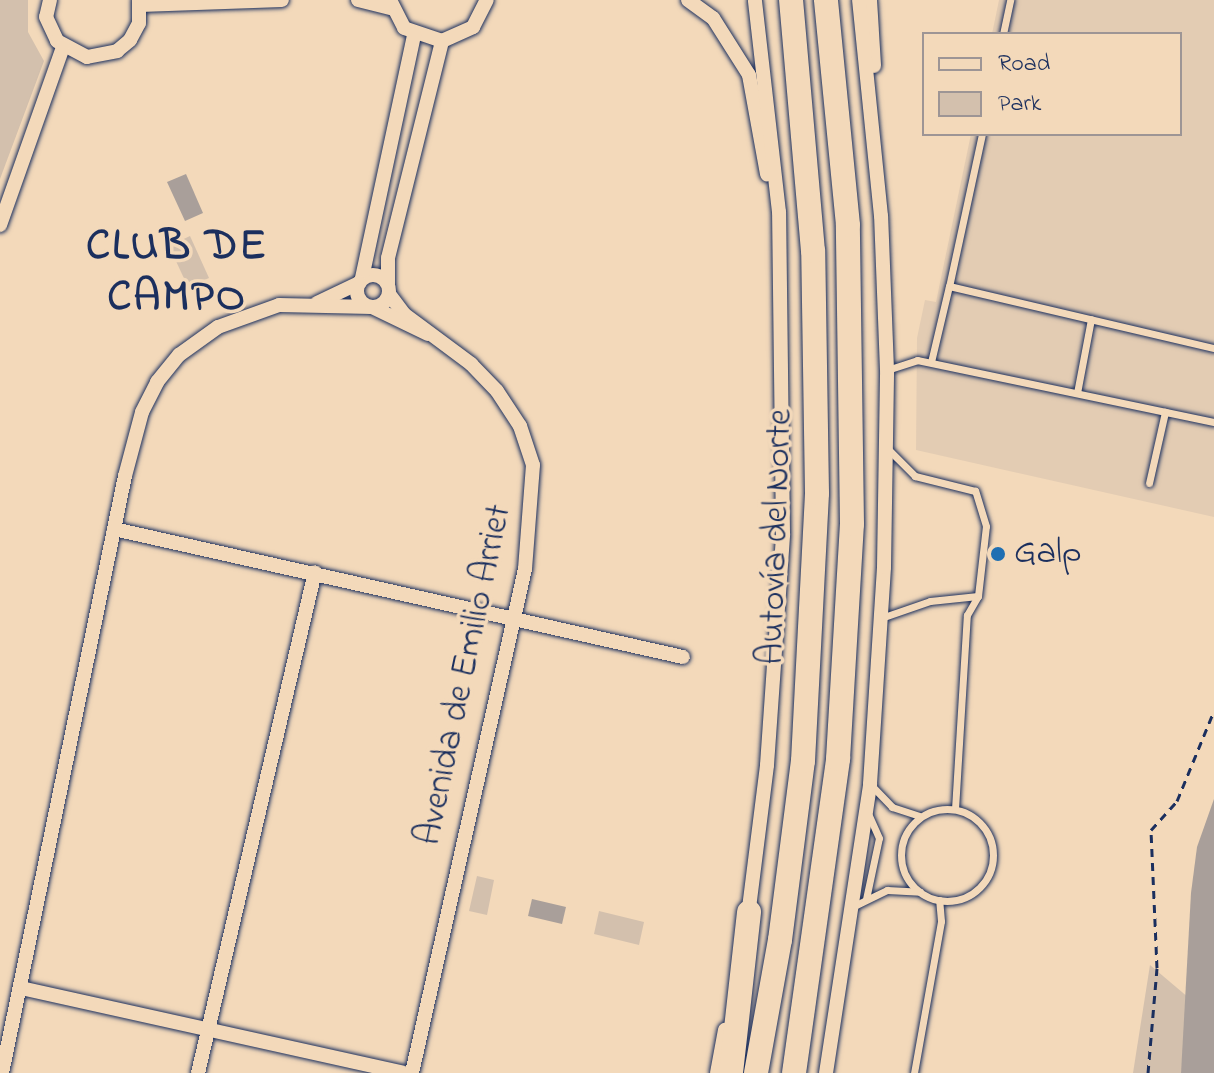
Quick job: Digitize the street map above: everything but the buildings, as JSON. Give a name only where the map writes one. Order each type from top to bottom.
[{"type":"highway","name":"Autovía del Norte","points":[[756,1073],[803,761],[817,508],[814,266],[791,0]]},
{"type":"highway","name":"Autovía del Norte","points":[[794,1073],[833,804],[852,524],[848,225],[826,0]]},
{"type":"highway","points":[[731,1073],[749,912]]},
{"type":"street","points":[[47,2],[46,17],[63,47],[87,57],[117,51],[139,23],[139,3],[282,0]]},
{"type":"street","points":[[358,0],[391,4],[414,35],[442,41],[473,27],[487,0]]},
{"type":"street","points":[[688,0],[713,18],[749,75],[770,189],[781,301]]},
{"type":"street","points":[[717,1073],[749,912],[779,624],[781,301],[770,97],[755,0]]},
{"type":"street","points":[[826,1073],[860,902],[881,618],[887,448],[887,370],[871,98],[859,0]]},
{"type":"street","points":[[870,0],[875,45],[871,98]]},
{"type":"street","points":[[414,35],[359,298],[428,334]]},
{"type":"street","points":[[2,1073],[114,529],[142,412],[179,355],[218,327],[279,305],[382,305],[389,289],[388,258],[442,41]]},
{"type":"street","points":[[0,225],[63,47]]},
{"type":"street","points":[[314,305],[361,280],[378,275],[389,289]]},
{"type":"street","name":"Avenida de Emilio Arriet","points":[[389,289],[428,334],[471,364],[497,391],[520,426],[533,465],[525,569],[510,619],[412,1073]]},
{"type":"street","points":[[114,529],[683,657]]},
{"type":"street","points":[[198,1073],[315,572]]},
{"type":"street","points":[[21,988],[208,1027],[403,1073]]},
{"type":"lane","points":[[1003,32],[1010,0]]},
{"type":"lane","points":[[931,362],[982,136]]},
{"type":"lane","points":[[949,286],[1214,348]]},
{"type":"lane","points":[[1077,393],[1091,319]]},
{"type":"lane","points":[[887,370],[917,360],[931,362],[1214,422]]},
{"type":"lane","points":[[1149,483],[1165,412]]},
{"type":"lane","points":[[887,448],[915,476],[975,491],[986,526],[978,596],[967,615],[955,809]]},
{"type":"lane","points":[[881,618],[930,601],[978,596]]},
{"type":"lane","points":[[860,902],[887,890],[921,893],[939,900],[957,902],[986,881],[993,863],[985,828],[955,809],[920,816],[892,807],[870,784]]},
{"type":"lane","points":[[920,816],[907,829],[901,856],[908,881],[921,893]]},
{"type":"lane","points":[[914,1073],[941,921],[939,900]]},
{"type":"path","points":[[1148,1073],[1157,968],[1151,830],[1177,801],[1214,711]]},
{"type":"shaded area","points":[[999,0],[1214,0],[1214,517],[916,450],[917,338],[925,300],[936,302],[971,136],[1182,136],[1182,32],[992,32]]},
{"type":"shaded area","points":[[186,174],[203,213],[185,221],[167,182]]},
{"type":"shaded area","points":[[1214,799],[1214,1073],[1181,1073],[1191,893],[1197,847]]},
{"type":"shaded area","points":[[532,899],[566,907],[562,924],[528,916]]},
{"type":"green space","points":[[0,0],[28,0],[28,32],[44,61],[0,179]]},
{"type":"green space","points":[[190,236],[209,278],[188,287],[169,246]]},
{"type":"green space","points":[[477,876],[494,880],[487,915],[469,911]]},
{"type":"green space","points":[[599,911],[644,922],[639,945],[594,934]]},
{"type":"green space","points":[[1150,965],[1189,998],[1181,1073],[1133,1073]]},
{"type":"place","name":"Galp","points":[[998,554]]},
{"type":"district","name":"CLUB DE CAMPO","points":[[177,274]]}]
